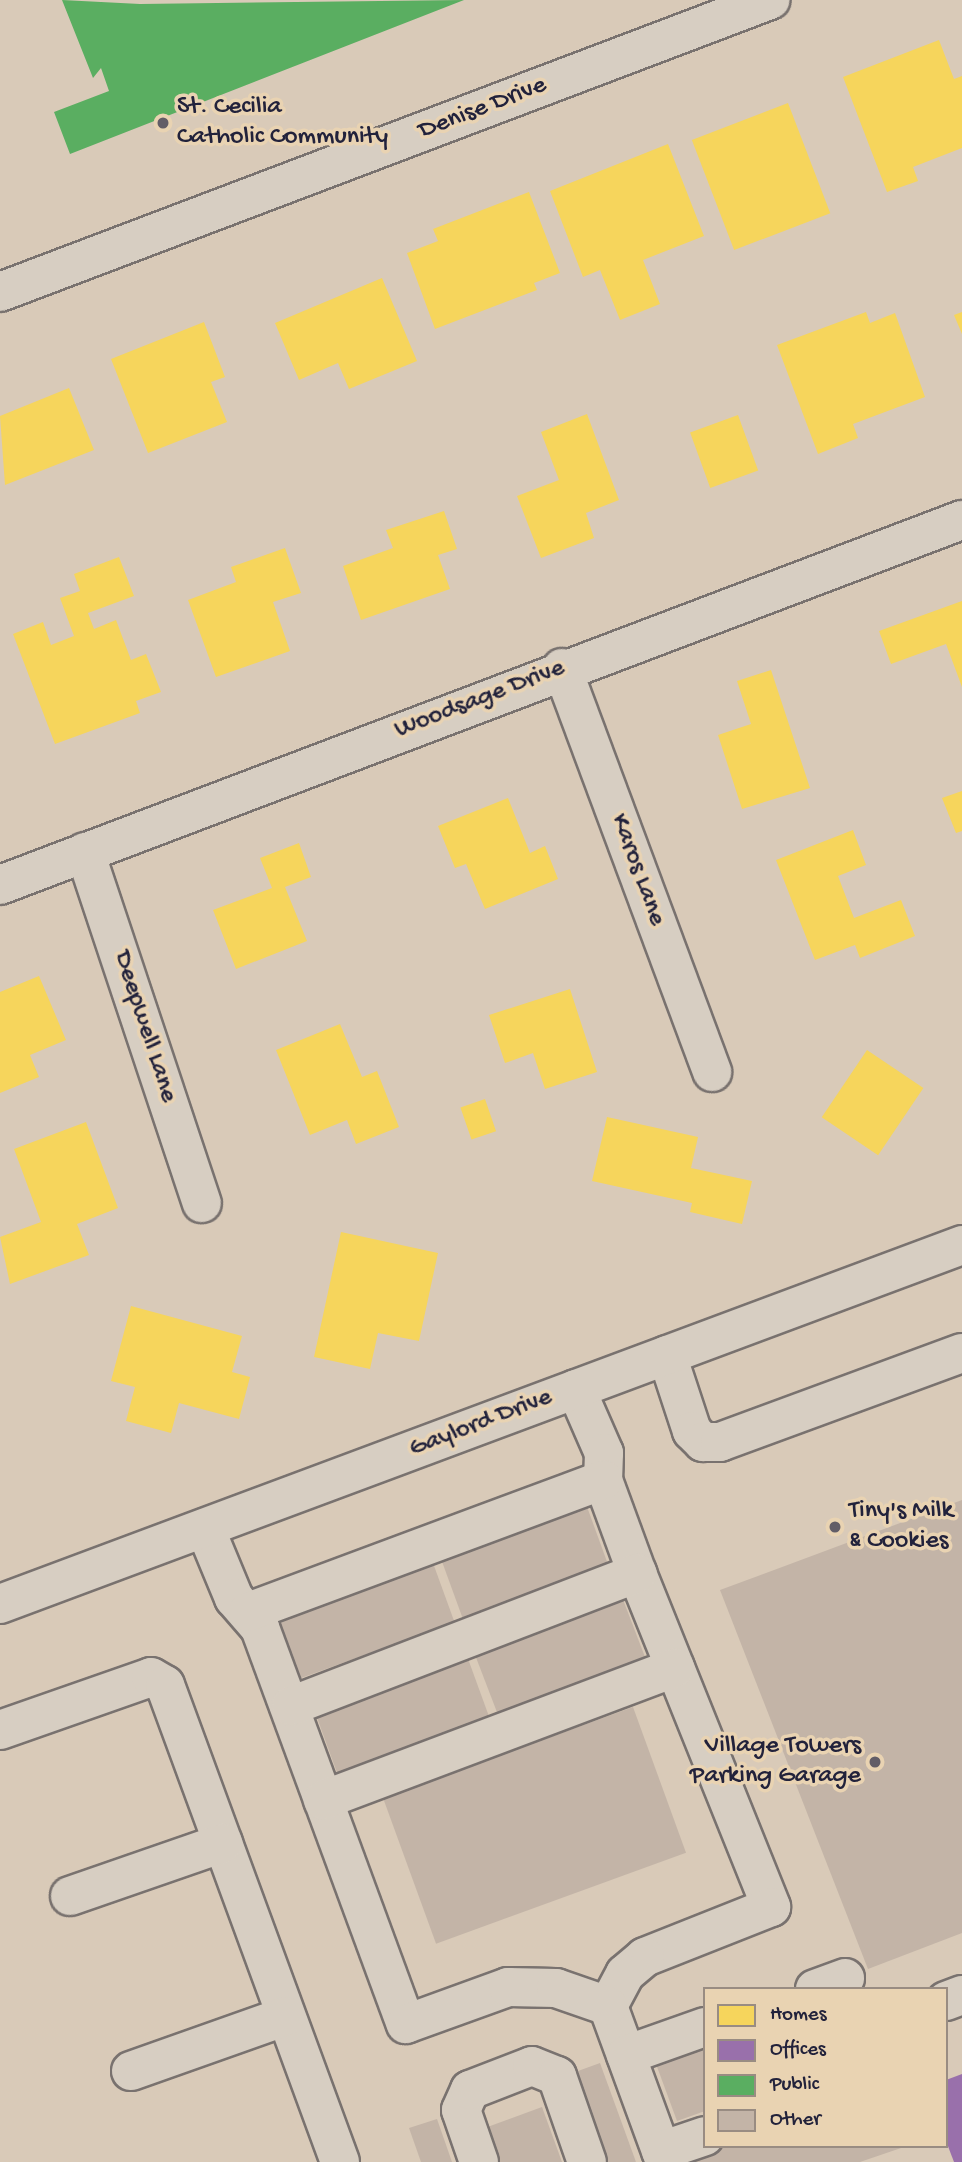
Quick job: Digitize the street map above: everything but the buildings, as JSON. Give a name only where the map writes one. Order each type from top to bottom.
[{"type":"street","name":"Denise Drive","points":[[0,292],[770,0]]},
{"type":"street","name":"Woodsage Drive","points":[[0,885],[562,668],[962,520]]},
{"type":"street","name":"Karos Lane","points":[[562,668],[712,1072]]},
{"type":"street","name":"Deepwell Lane","points":[[85,852],[202,1203]]},
{"type":"street","name":"Gaylord Drive","points":[[0,1604],[962,1245]]},
{"type":"street","points":[[667,1355],[692,1431],[703,1442],[720,1442],[962,1353]]},
{"type":"street","points":[[576,1389],[604,1453],[603,1480],[637,1573],[771,1908],[645,1957],[625,1974],[608,2006],[663,2157],[703,2137]]},
{"type":"street","points":[[248,1612],[603,1480]]},
{"type":"street","points":[[205,1528],[234,1598],[248,1612],[290,1706],[406,2024],[508,1987],[556,1988],[608,2006]]},
{"type":"street","points":[[290,1706],[637,1573]]},
{"type":"street","points":[[323,1800],[675,1668]]},
{"type":"street","points":[[0,1730],[158,1677],[223,1843],[340,2162]]},
{"type":"street","points":[[70,1896],[223,1843]]},
{"type":"street","points":[[131,2071],[286,2016]]},
{"type":"street","points":[[626,2055],[703,2028]]},
{"type":"street","points":[[479,2162],[461,2110],[470,2090],[532,2066],[557,2076],[587,2162]]},
{"type":"place","name":"St. Cecilia Catholic Community","points":[[163,123]]},
{"type":"place","name":"Tiny's Milk & Cookies","points":[[835,1527]]},
{"type":"place","name":"Village Towers Parking Garage","points":[[875,1762]]}]
